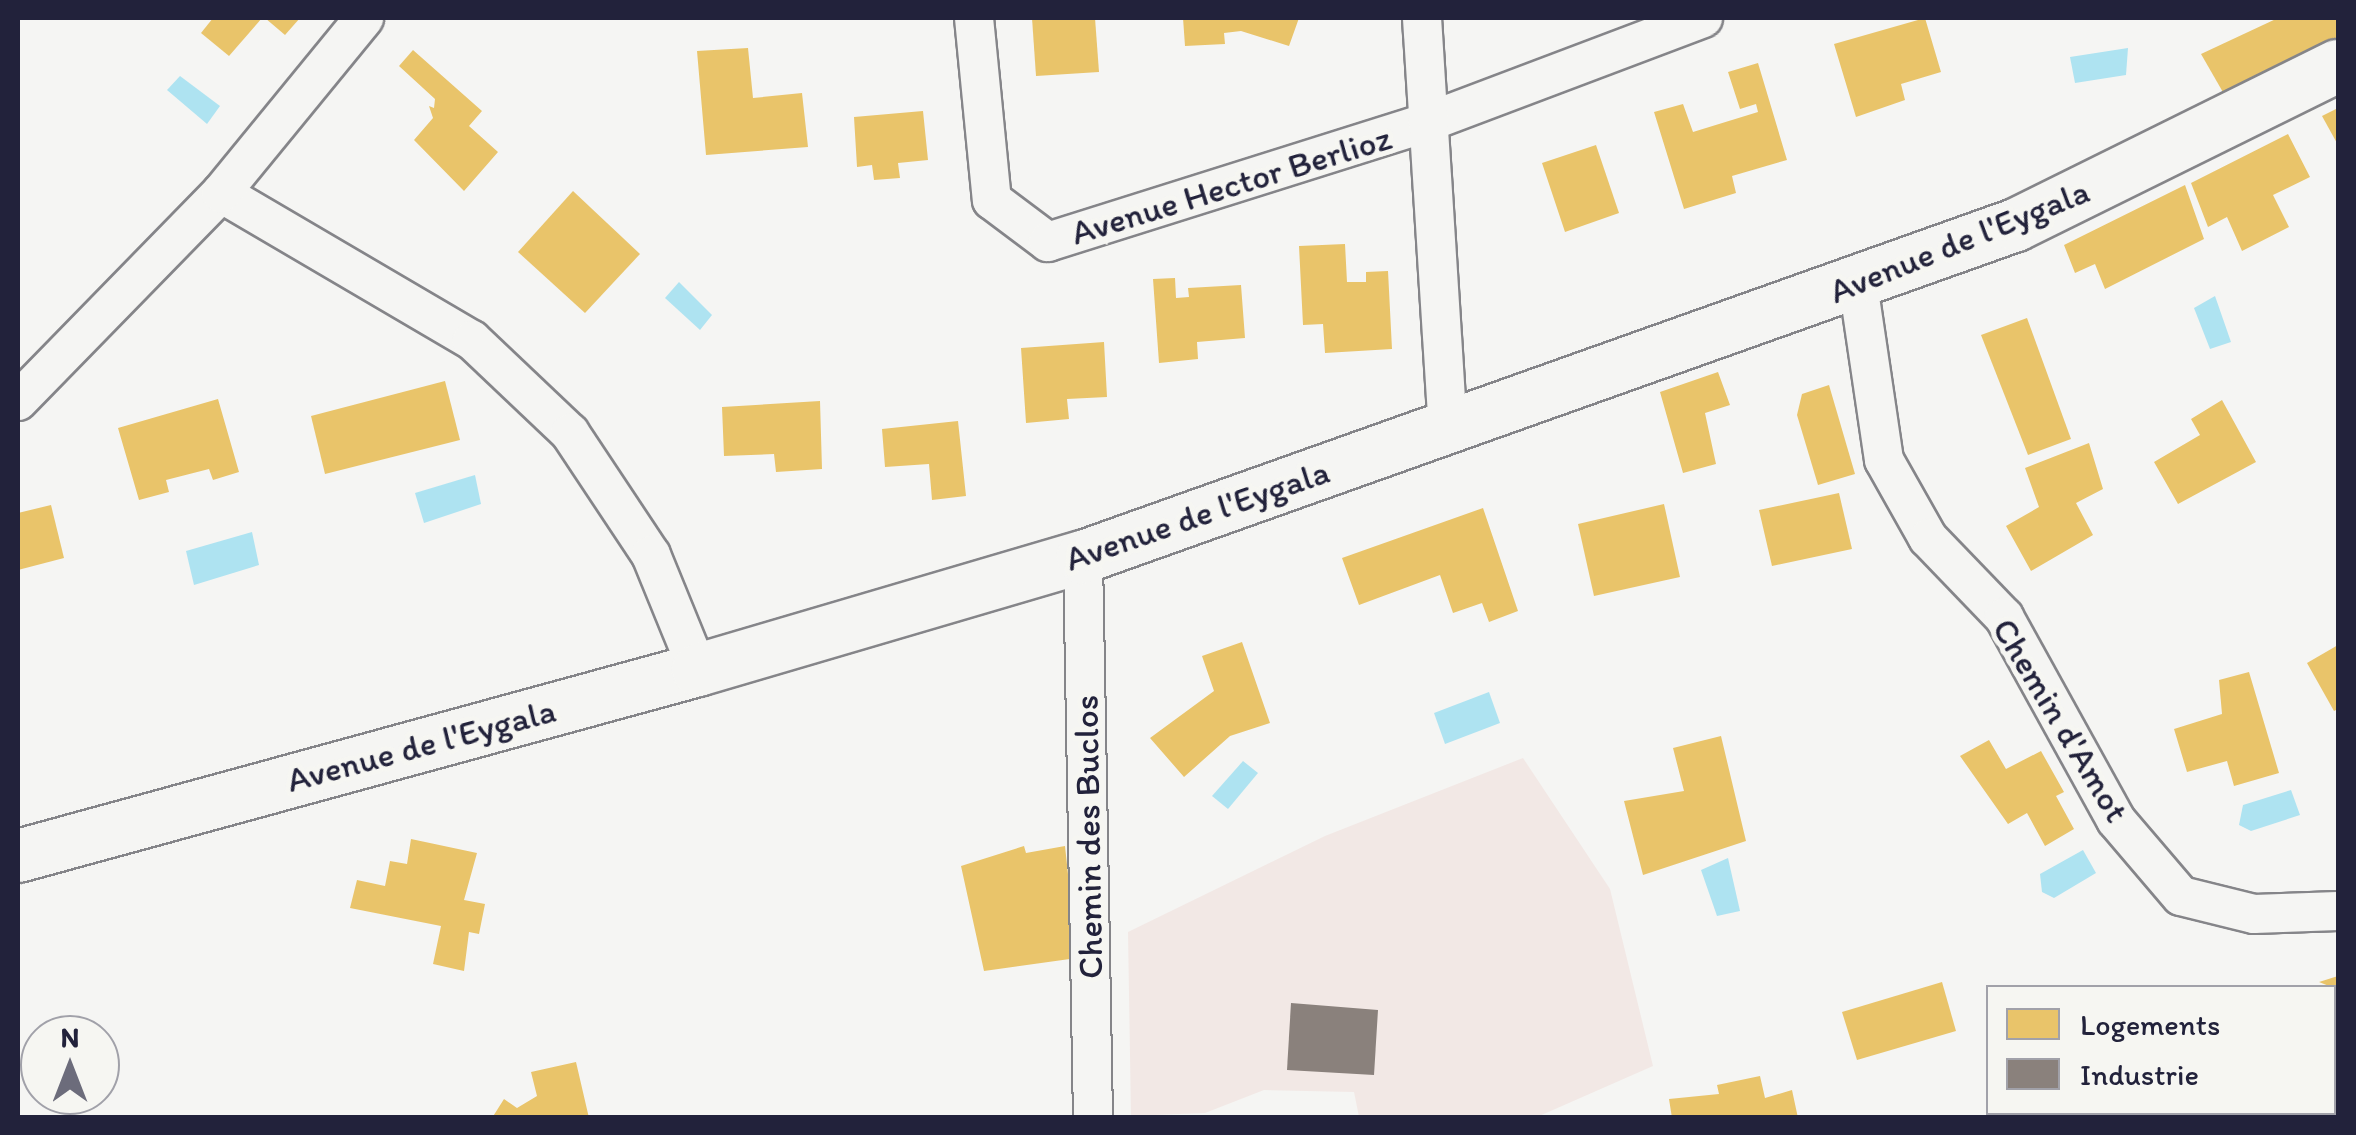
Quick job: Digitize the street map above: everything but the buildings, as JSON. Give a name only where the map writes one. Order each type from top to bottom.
[{"type":"street","points":[[18,401],[222,193],[364,18]]},
{"type":"street","name":"Avenue Hector Berlioz","points":[[974,18],[992,200],[1048,242],[1428,122]]},
{"type":"street","points":[[1422,18],[1448,428]]},
{"type":"street","points":[[1428,122],[1704,18]]},
{"type":"street","name":"Avenue de l'Eygala","points":[[18,856],[698,670],[1083,556],[2016,226],[2338,66]]},
{"type":"street","points":[[222,193],[472,340],[570,433],[651,554],[698,670]]},
{"type":"street","name":"Chemin d'Amot","points":[[1858,284],[1884,460],[1928,538],[2004,618],[2116,820],[2180,896],[2254,914],[2338,911]]},
{"type":"street","name":"Chemin des Buclos","points":[[1083,556],[1093,1118]]},
{"type":"shaded area","points":[[1523,758],[1610,889],[1653,1066],[1537,1117],[1359,1117],[1354,1092],[1264,1090],[1205,1113],[1131,1116],[1128,932],[1325,836]]},
{"type":"water","points":[[2128,48],[2126,75],[2075,83],[2070,57]]},
{"type":"water","points":[[180,76],[220,106],[207,124],[167,90]]},
{"type":"water","points":[[679,282],[712,315],[700,330],[665,298]]},
{"type":"water","points":[[2215,296],[2231,342],[2210,349],[2194,308]]},
{"type":"water","points":[[475,475],[481,504],[424,523],[415,493]]},
{"type":"water","points":[[252,532],[259,565],[194,585],[186,551]]},
{"type":"water","points":[[1489,692],[1500,723],[1445,744],[1434,713]]},
{"type":"water","points":[[1243,761],[1258,773],[1228,809],[1212,796]]},
{"type":"water","points":[[2291,790],[2300,815],[2251,831],[2239,825],[2243,805]]},
{"type":"water","points":[[2083,850],[2096,873],[2054,898],[2042,892],[2040,874]]},
{"type":"water","points":[[1728,858],[1740,911],[1717,916],[1701,870]]}]
